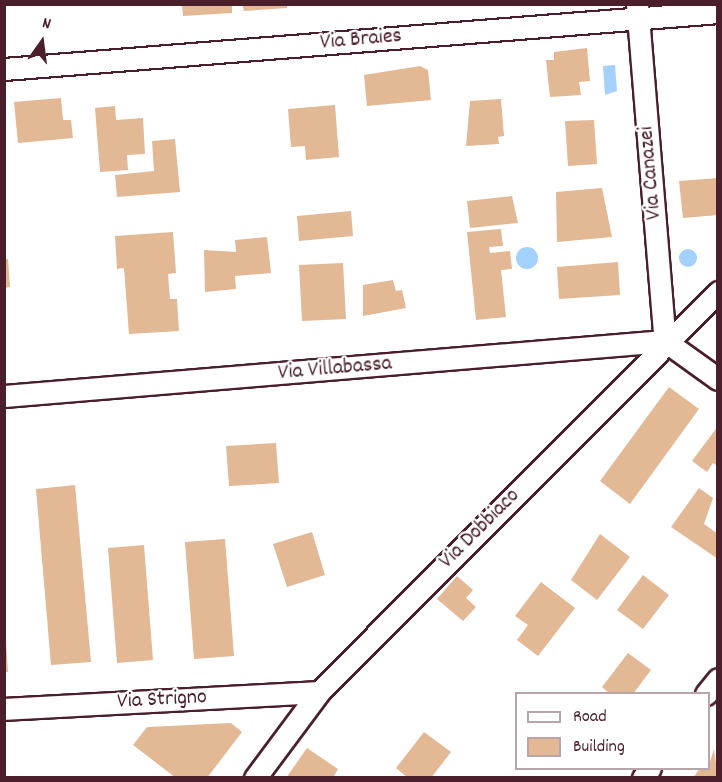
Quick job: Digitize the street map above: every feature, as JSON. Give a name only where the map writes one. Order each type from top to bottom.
[{"type":"street","name":"Via Braies","points":[[4,69],[638,11],[717,12]]},
{"type":"street","name":"Via Canazei","points":[[638,11],[665,341]]},
{"type":"street","name":"Via Dobbiaco","points":[[255,777],[319,692],[665,341],[717,292]]},
{"type":"street","points":[[665,341],[717,379]]},
{"type":"street","name":"Via Villabassa","points":[[4,396],[665,341]]},
{"type":"street","points":[[707,692],[717,679]]},
{"type":"street","name":"Via Strigno","points":[[4,709],[319,692]]},
{"type":"water","points":[[615,65],[617,91],[605,95],[603,66]]},
{"type":"water","points":[[527,247],[535,250],[538,258],[535,266],[527,269],[519,266],[516,258],[519,250]]},
{"type":"water","points":[[684,249],[692,249],[697,254],[695,265],[684,267],[679,262],[679,254]]},
{"type":"building","points":[[182,4],[232,4],[232,13],[183,16]]},
{"type":"building","points":[[242,4],[287,4],[287,8],[244,11]]},
{"type":"building","points":[[587,48],[590,81],[579,82],[581,95],[550,97],[546,60],[554,60],[554,52]]},
{"type":"building","points":[[420,66],[428,70],[431,100],[367,106],[364,75]]},
{"type":"building","points":[[61,98],[63,120],[71,120],[73,138],[18,143],[14,102]]},
{"type":"building","points":[[501,99],[504,136],[498,137],[499,144],[466,146],[470,101]]},
{"type":"building","points":[[335,105],[339,157],[306,160],[305,146],[291,147],[288,109]]},
{"type":"building","points":[[115,106],[116,120],[143,118],[145,154],[127,155],[128,170],[100,172],[95,108]]},
{"type":"building","points":[[594,120],[597,164],[568,166],[565,121]]},
{"type":"building","points":[[175,139],[180,192],[117,197],[115,175],[154,171],[152,141]]},
{"type":"building","points":[[718,178],[718,215],[683,218],[679,181]]},
{"type":"building","points":[[602,188],[612,237],[557,242],[556,192]]},
{"type":"building","points":[[512,196],[518,223],[470,228],[467,201]]},
{"type":"building","points":[[351,211],[353,236],[299,241],[297,216]]},
{"type":"building","points":[[501,229],[503,246],[489,247],[490,253],[510,251],[512,269],[501,270],[506,317],[476,320],[467,232]]},
{"type":"building","points":[[173,232],[176,273],[168,274],[170,299],[177,299],[179,331],[129,334],[124,268],[117,269],[115,236]]},
{"type":"building","points":[[267,237],[271,273],[235,276],[236,289],[205,292],[204,250],[236,252],[235,240]]},
{"type":"building","points":[[4,259],[8,259],[10,287],[4,288]]},
{"type":"building","points":[[618,262],[620,295],[559,299],[557,267]]},
{"type":"building","points":[[343,263],[346,319],[302,321],[299,265]]},
{"type":"building","points":[[393,280],[396,291],[402,290],[406,308],[363,316],[363,285]]},
{"type":"building","points":[[669,387],[699,409],[630,504],[600,481]]},
{"type":"building","points":[[718,426],[718,466],[713,463],[707,472],[692,461]]},
{"type":"building","points":[[276,443],[279,483],[229,486],[226,446]]},
{"type":"building","points":[[75,485],[91,662],[51,665],[36,489]]},
{"type":"building","points":[[699,488],[713,498],[704,524],[718,534],[718,559],[671,527]]},
{"type":"building","points":[[312,532],[325,575],[287,587],[273,544]]},
{"type":"building","points":[[600,534],[630,557],[597,600],[571,580]]},
{"type":"building","points":[[225,539],[234,656],[194,659],[185,542]]},
{"type":"building","points":[[144,545],[153,660],[117,663],[108,548]]},
{"type":"building","points":[[643,575],[669,595],[643,629],[617,610]]},
{"type":"building","points":[[457,576],[473,590],[466,598],[476,607],[463,621],[437,599]]},
{"type":"building","points":[[541,582],[575,608],[538,656],[517,640],[528,625],[515,616]]},
{"type":"building","points":[[6,641],[8,672],[4,672],[4,642]]},
{"type":"building","points":[[628,653],[651,670],[634,692],[608,692],[602,687]]},
{"type":"building","points":[[231,723],[242,732],[207,778],[176,778],[133,745],[147,727]]},
{"type":"building","points":[[424,732],[451,752],[431,778],[408,778],[396,768]]},
{"type":"building","points":[[307,748],[338,769],[333,778],[286,778]]},
{"type":"building","points":[[714,749],[718,778],[693,778],[699,770],[710,770]]}]
